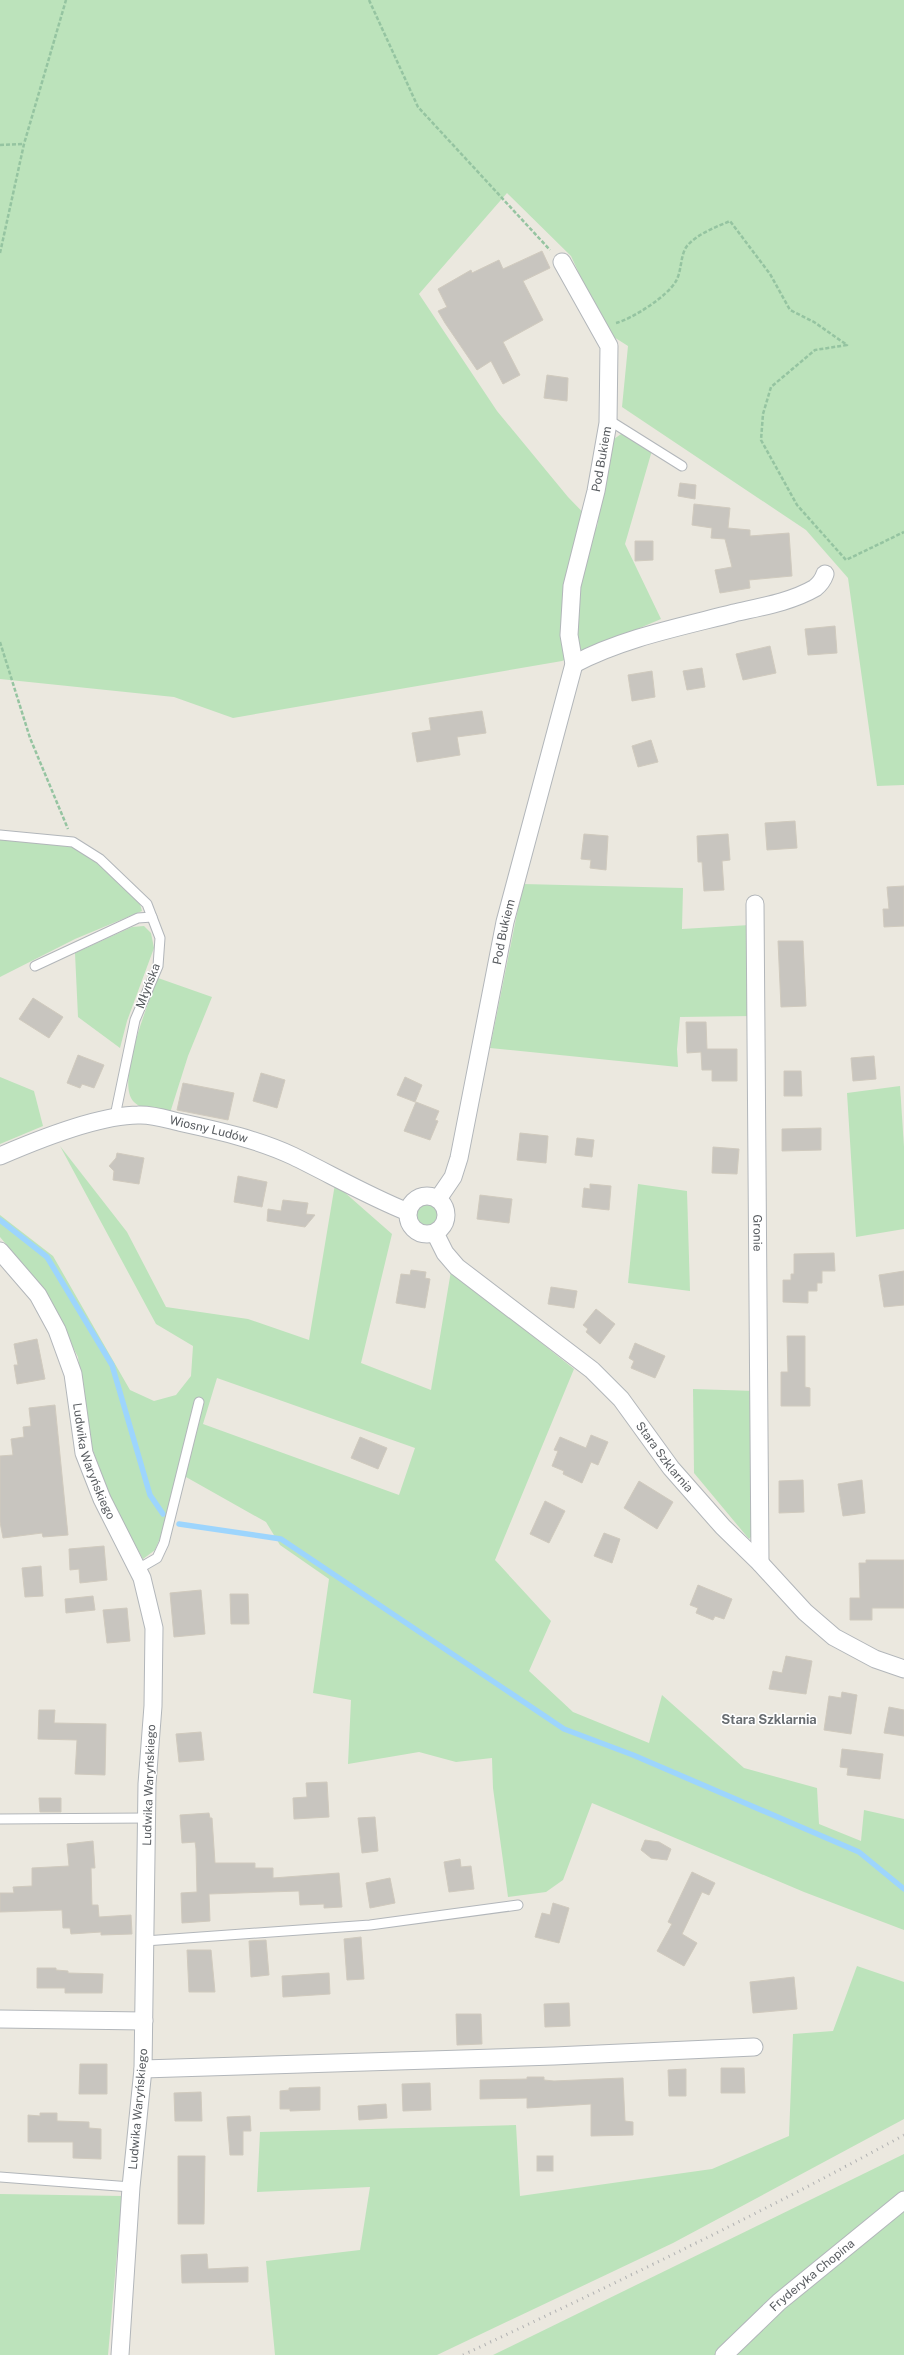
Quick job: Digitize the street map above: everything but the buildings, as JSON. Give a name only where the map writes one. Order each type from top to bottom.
[{"type":"street","name":"Pod Bukiem","points":[[438,1199],[453,1177],[458,1158],[505,922],[574,664],[569,635],[572,586],[596,491],[608,423],[608,346],[562,262]]},
{"type":"street","points":[[574,664],[596,653],[673,628],[780,602],[815,588],[823,581],[825,574]]},
{"type":"street","name":"Gronie","points":[[756,904],[760,1563]]},
{"type":"street","name":"Wiosny Ludów","points":[[0,1156],[39,1139],[115,1116],[140,1114],[196,1126],[256,1142],[292,1156],[375,1199],[408,1212]]},
{"type":"street","points":[[426,1195],[438,1199],[445,1208],[447,1214],[444,1225],[435,1233],[423,1234],[417,1232],[409,1223],[408,1212],[410,1205],[420,1197],[426,1195]]},
{"type":"street","name":"Stara Szklarnia","points":[[435,1233],[445,1252],[456,1267],[592,1370],[621,1399],[671,1468],[723,1527],[760,1563],[806,1612],[834,1637],[874,1659],[904,1669]]},
{"type":"street","name":"Ludwika Waryńskiego","points":[[0,1251],[38,1295],[57,1330],[73,1374],[84,1453],[102,1498],[138,1569],[154,1628],[153,1706],[147,1818],[143,2069],[131,2188],[120,2355]]},
{"type":"street","points":[[0,2019],[144,2021]]},
{"type":"street","points":[[143,2069],[538,2057],[754,2047]]},
{"type":"street","name":"Fryderyka Chopina","points":[[724,2355],[780,2302],[904,2200]]},
{"type":"lane","points":[[608,423],[615,424],[682,466]]},
{"type":"lane","name":"Młyńska","points":[[0,835],[73,842],[100,859],[147,904],[160,938],[158,966],[135,1020],[115,1116]]},
{"type":"lane","points":[[35,966],[138,918],[152,918]]},
{"type":"lane","points":[[138,1569],[157,1558],[164,1543],[199,1402]]},
{"type":"lane","points":[[0,1819],[147,1818]]},
{"type":"lane","points":[[145,1941],[370,1925],[518,1904]]},
{"type":"lane","points":[[0,2177],[131,2188]]},
{"type":"path","points":[[0,253],[24,144],[66,0]]},
{"type":"path","points":[[369,0],[418,107],[562,262]]},
{"type":"path","points":[[0,145],[24,144]]},
{"type":"path","points":[[598,328],[629,320],[654,303],[676,282],[687,246],[707,231],[730,221],[770,274],[790,310],[814,322],[847,345],[815,350],[771,387],[763,414],[761,440],[797,505],[846,560],[904,532]]},
{"type":"path","points":[[0,642],[30,738],[73,842]]},
{"type":"green space","points":[[0,0],[904,0],[904,785],[877,786],[848,578],[806,530],[622,407],[628,346],[606,332],[571,256],[507,193],[419,294],[497,411],[568,497],[597,527],[611,441],[624,432],[653,447],[625,544],[661,619],[562,661],[233,718],[174,697],[0,679]]},
{"type":"green space","points":[[0,839],[73,847],[98,864],[140,904],[142,911],[75,939],[0,977]]},
{"type":"green space","points":[[523,884],[683,888],[682,929],[750,925],[752,1016],[680,1017],[677,1049],[678,1067],[490,1048]]},
{"type":"green space","points":[[144,926],[151,933],[154,948],[127,1021],[120,1048],[78,1017],[75,953],[132,927]]},
{"type":"green space","points":[[158,978],[212,997],[188,1056],[170,1113],[141,1107],[133,1101],[129,1091],[128,1077],[131,1059],[148,1004]]},
{"type":"green space","points":[[0,1077],[34,1091],[43,1126],[0,1144]]},
{"type":"green space","points":[[900,1086],[904,1147],[904,1229],[856,1237],[847,1093]]},
{"type":"green space","points":[[60,1146],[127,1232],[166,1307],[248,1319],[309,1340],[335,1184],[392,1234],[361,1363],[431,1390],[451,1271],[574,1369],[495,1560],[551,1621],[529,1671],[573,1712],[649,1743],[662,1695],[744,1768],[817,1788],[819,1824],[861,1841],[864,1810],[904,1819],[904,1930],[804,1892],[592,1803],[563,1880],[546,1892],[508,1897],[493,1788],[492,1758],[456,1762],[419,1752],[348,1764],[351,1700],[313,1693],[329,1579],[280,1545],[266,1522],[186,1477],[155,1550],[143,1559],[111,1501],[89,1439],[78,1357],[42,1287],[0,1237],[0,1215],[53,1256],[130,1390],[154,1401],[176,1395],[191,1376],[193,1346],[156,1324]],"holes":[[[217,1378],[415,1448],[399,1495],[203,1424]]]},
{"type":"green space","points":[[638,1184],[687,1191],[690,1291],[628,1283]]},
{"type":"green space","points":[[426,1202],[435,1206],[439,1215],[435,1224],[426,1228],[417,1224],[413,1215],[417,1206]]},
{"type":"green space","points":[[693,1389],[755,1391],[755,1532],[749,1539],[694,1473]]},
{"type":"green space","points":[[857,1966],[904,1982],[904,2119],[673,2243],[437,2355],[275,2355],[266,2261],[360,2250],[370,2187],[257,2192],[260,2132],[516,2125],[520,2196],[712,2169],[789,2136],[793,2034],[833,2031]]},
{"type":"green space","points":[[904,2154],[904,2355],[493,2355]]},
{"type":"green space","points":[[0,2194],[122,2196],[108,2355],[0,2355]]},
{"type":"waterway","points":[[0,1220],[47,1257],[112,1365],[150,1495],[163,1514]]},
{"type":"waterway","points":[[179,1524],[281,1539],[564,1729],[633,1755],[859,1852],[904,1889]]},
{"type":"railway","points":[[463,2355],[685,2248],[795,2193],[904,2135]]},
{"type":"district","name":"Stara Szklarnia","points":[[769,1719]]}]
